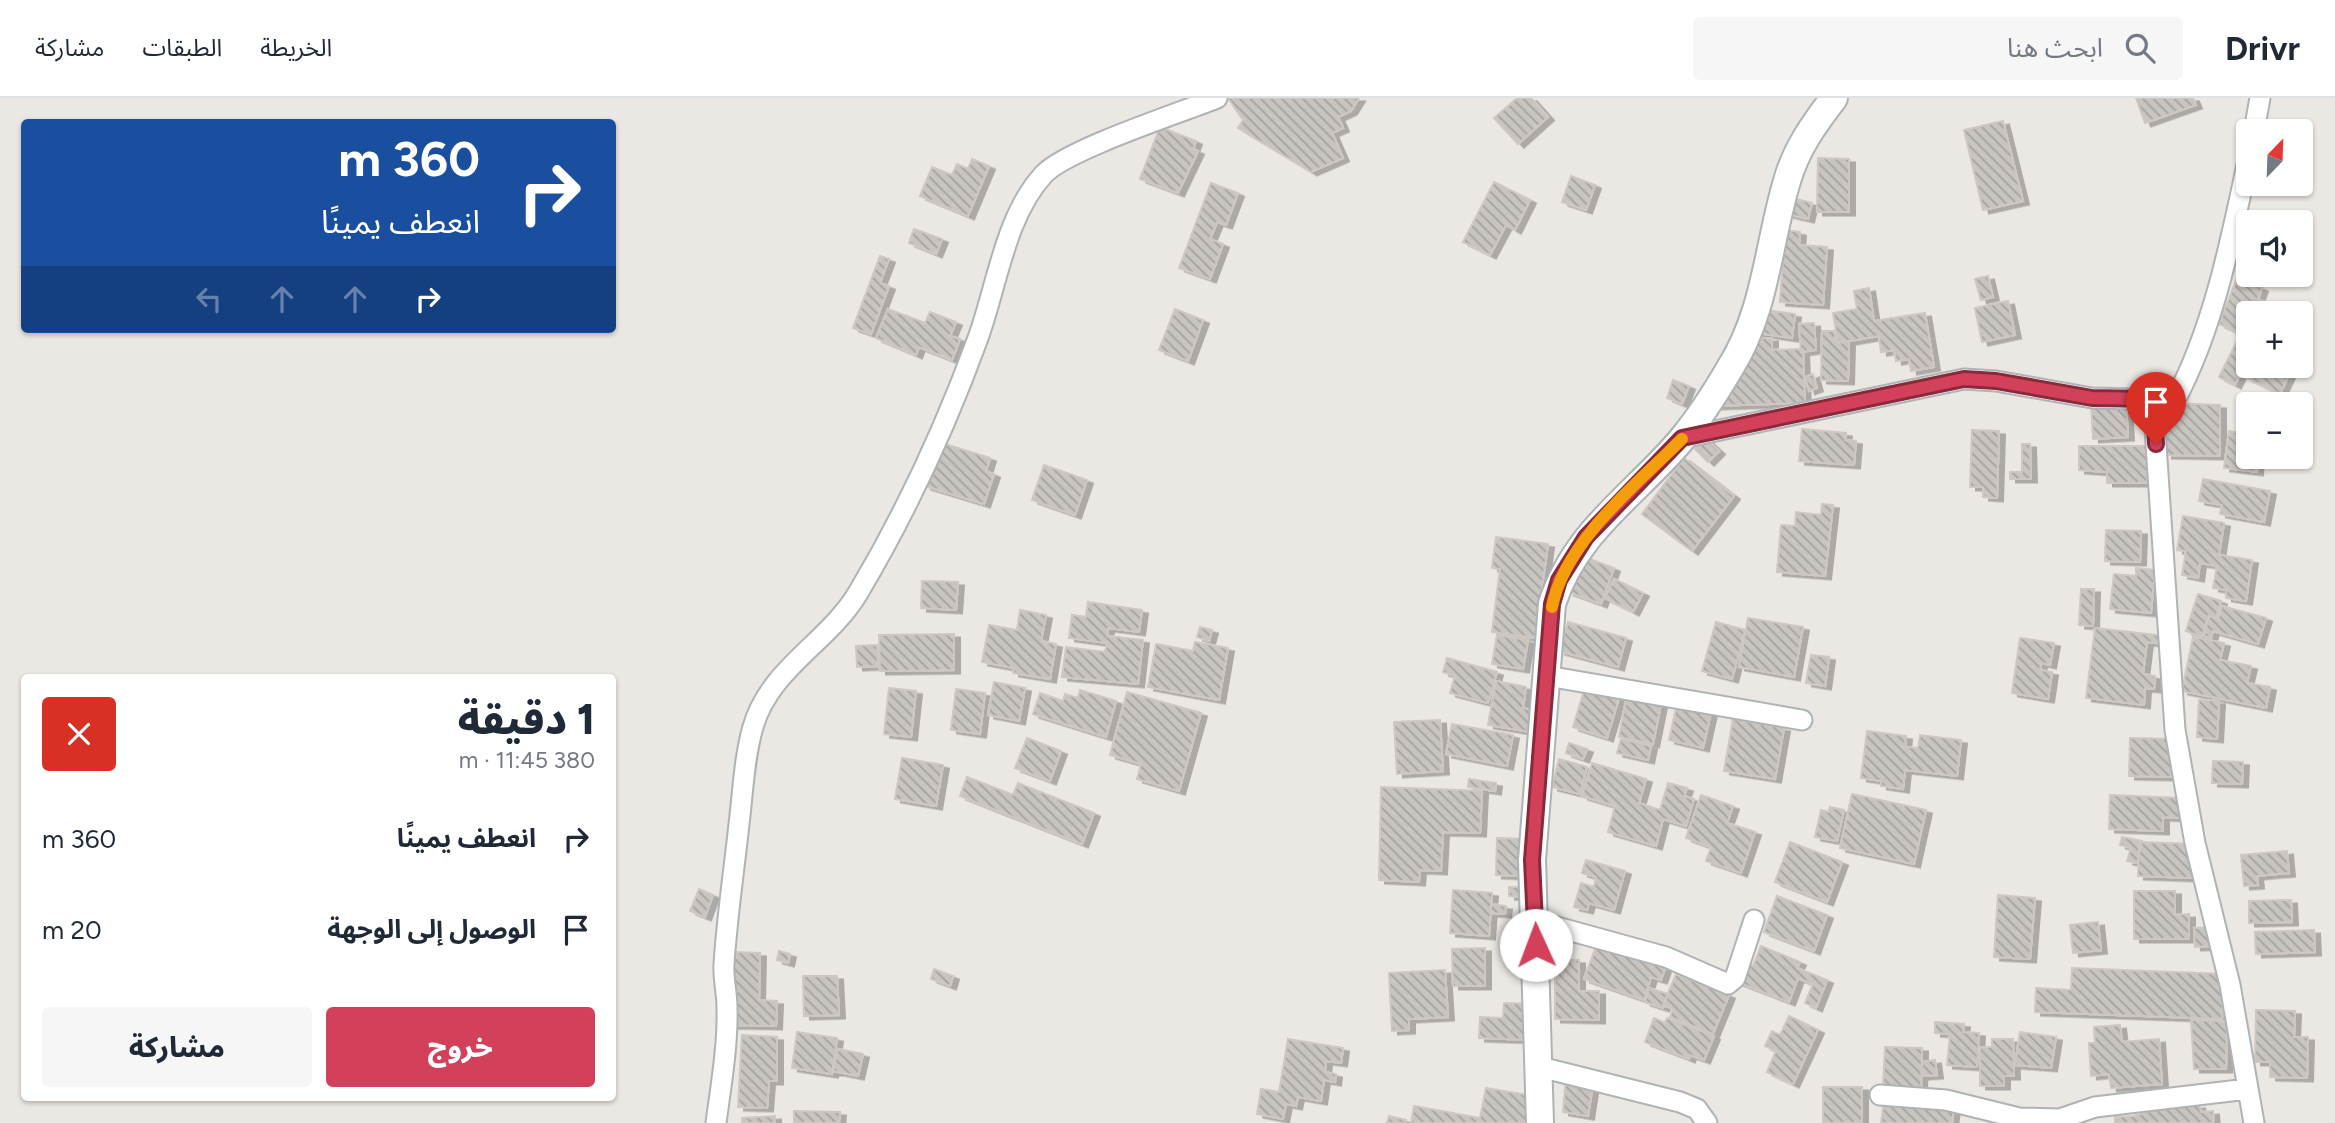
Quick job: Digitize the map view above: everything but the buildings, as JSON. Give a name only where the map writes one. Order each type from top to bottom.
[{"type":"street","points":[[716,1123],[725,1046],[724,969],[746,769],[753,727],[766,695],[792,663],[835,624],[857,595],[948,414],[979,336],[1011,235],[1026,201],[1045,173],[1077,154],[1217,98]]},
{"type":"street","points":[[1540,1123],[1532,860],[1552,604],[1559,580],[1586,537],[1682,438],[1732,366],[1759,309],[1787,180],[1808,131],[1834,98]]},
{"type":"street","points":[[2256,119],[2260,98]]},
{"type":"street","points":[[1682,438],[1964,379],[1996,381],[2092,398],[2175,400],[2192,368],[2240,196]]},
{"type":"street","points":[[2153,399],[2175,730],[2195,843],[2230,985],[2254,1123]]},
{"type":"street","points":[[1547,676],[1802,720]]},
{"type":"street","points":[[1535,921],[1666,957],[1728,984],[1735,978],[1754,920]]},
{"type":"street","points":[[1540,1068],[1680,1102],[1697,1109],[1707,1123]]},
{"type":"street","points":[[1880,1095],[1946,1100],[2019,1118],[2060,1119],[2095,1107],[2248,1089]]},
{"type":"slow traffic","points":[[1552,607],[1559,580],[1586,537],[1682,439]]},
{"type":"route","points":[[1536,945],[1532,860],[1552,604],[1559,580],[1586,537],[1682,438],[1964,379],[1996,381],[2092,398],[2153,399],[2156,444]]}]
